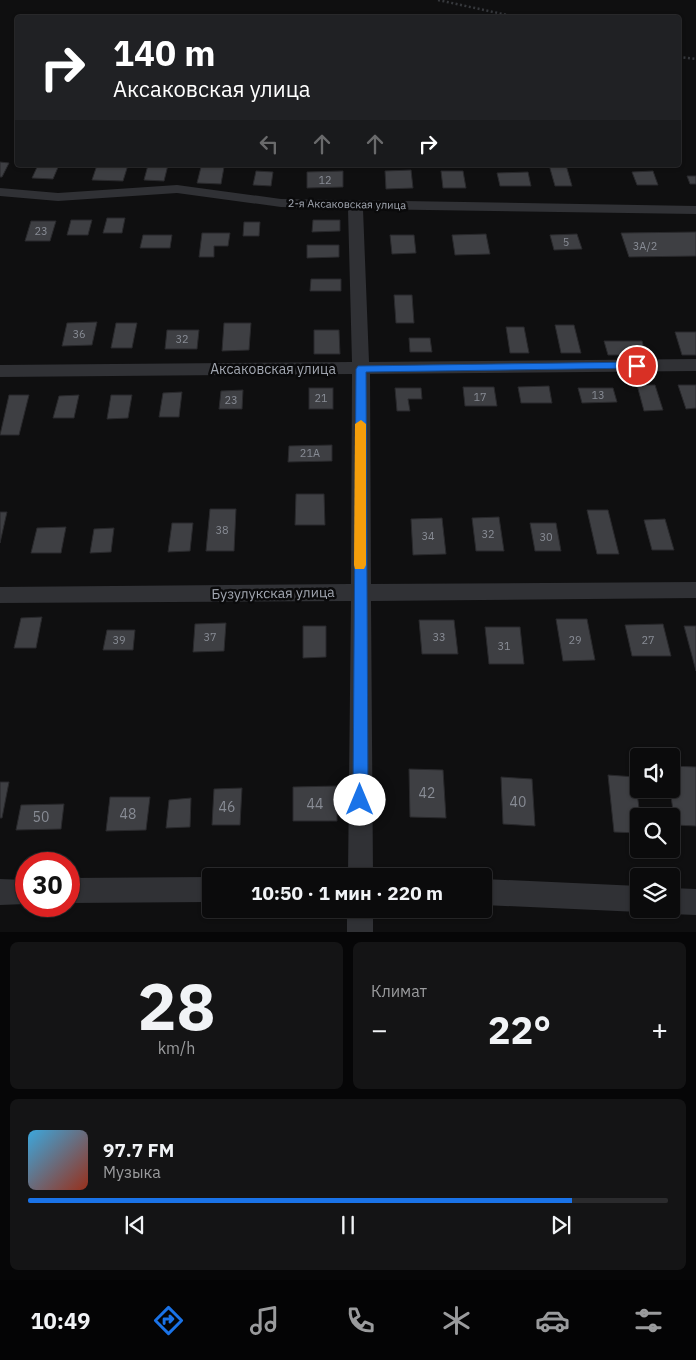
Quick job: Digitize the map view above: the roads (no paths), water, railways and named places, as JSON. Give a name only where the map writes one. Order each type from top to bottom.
[{"type":"street","name":"2-я Аксаковская улица","points":[[0,192],[58,196],[177,190],[281,203],[696,210]]},
{"type":"street","points":[[354,204],[361,369],[360,868]]},
{"type":"street","name":"Аксаковская улица","points":[[0,371],[696,365]]},
{"type":"street","name":"Бузулукская улица","points":[[0,595],[696,590]]},
{"type":"street","points":[[80,891],[202,889]]},
{"type":"street","points":[[0,892],[15,892]]},
{"type":"street","points":[[492,892],[630,899]]},
{"type":"street","points":[[680,901],[696,902]]},
{"type":"street","points":[[360,918],[360,932]]}]
